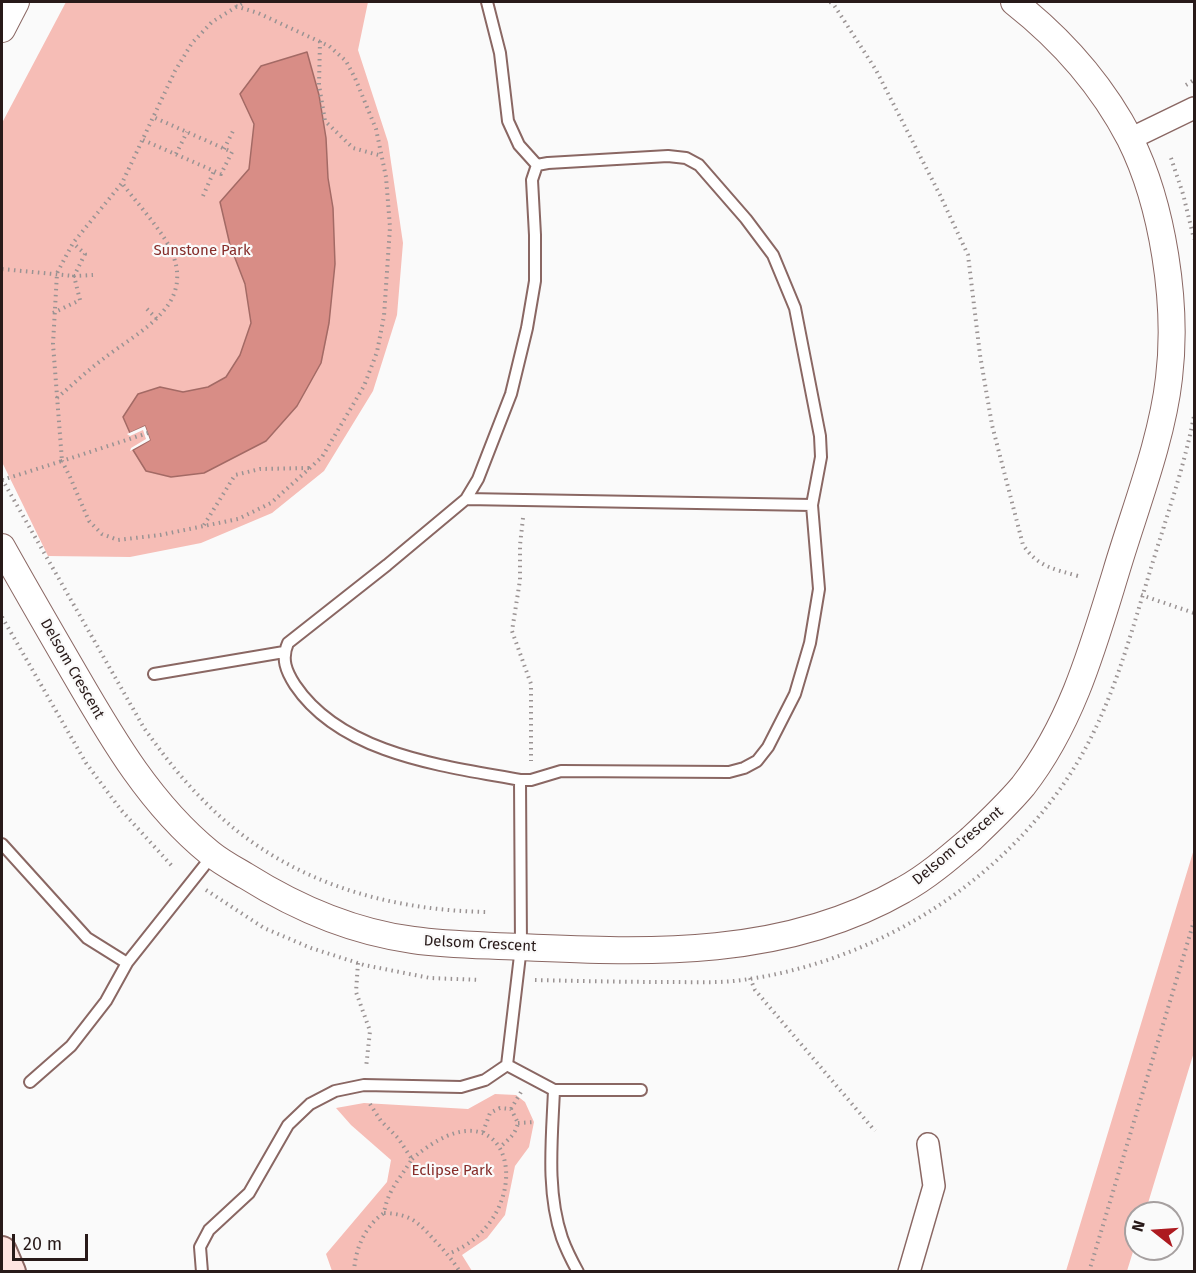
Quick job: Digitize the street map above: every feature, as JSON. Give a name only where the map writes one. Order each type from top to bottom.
[{"type":"main road","points":[[2,1251],[11,1272]]},
{"type":"street","points":[[2,30],[16,2]]},
{"type":"street","name":"Delsom Crescent","points":[[2,547],[109,733],[141,780],[172,819],[213,856],[269,891],[329,919],[370,932],[414,940],[521,947],[608,949],[716,947],[748,944],[809,931],[860,913],[908,888],[959,849],[1000,811],[1040,763],[1063,723],[1082,680],[1161,423],[1170,375],[1171,299],[1162,232],[1130,139],[1104,96],[1070,53],[1014,2]]},
{"type":"street","points":[[1130,139],[1194,108]]},
{"type":"street","points":[[909,1272],[934,1186],[928,1144]]},
{"type":"lane","points":[[487,2],[500,53],[507,121],[519,145],[537,165]]},
{"type":"lane","points":[[668,156],[686,158],[699,165],[746,219],[773,255],[795,308],[820,436],[821,457],[812,506],[819,589],[810,644],[795,694],[768,747],[757,761],[744,768],[729,772],[561,771],[526,780],[415,760],[358,738],[323,714],[302,694],[284,664],[284,652],[288,643],[466,499],[478,479],[511,394],[527,328],[535,281],[532,180],[537,165],[668,156]]},
{"type":"lane","points":[[466,499],[812,506]]},
{"type":"lane","points":[[154,674],[284,652]]},
{"type":"lane","points":[[202,1272],[200,1247],[209,1230],[249,1193],[288,1125],[310,1104],[335,1091],[364,1085],[461,1087],[485,1080],[507,1065],[521,947],[526,780]]},
{"type":"lane","points":[[2,843],[87,938],[127,963]]},
{"type":"lane","points":[[30,1082],[71,1046],[106,1001],[127,963],[213,856]]},
{"type":"lane","points":[[507,1065],[554,1090],[641,1090]]},
{"type":"lane","points":[[554,1090],[551,1172],[553,1197],[562,1238],[578,1272]]},
{"type":"path","points":[[235,6],[258,13],[329,46],[346,61],[355,78],[376,129],[386,177],[390,227],[384,316],[378,352],[364,386],[322,457],[271,503],[238,519],[160,535],[118,540],[102,534],[89,521],[62,461],[53,344],[57,273],[73,243],[122,183],[175,71],[192,43],[212,22],[235,6],[244,2]]},
{"type":"path","points":[[830,2],[876,70],[968,255],[980,355],[992,425],[1023,545],[1031,556],[1045,566],[1078,576]]},
{"type":"path","points":[[320,42],[319,85],[325,121],[353,148],[382,156]]},
{"type":"path","points":[[142,140],[221,174],[232,152],[153,117]]},
{"type":"path","points":[[224,148],[234,129]]},
{"type":"path","points":[[176,154],[187,132]]},
{"type":"path","points":[[1171,158],[1194,239]]},
{"type":"path","points":[[203,196],[214,171]]},
{"type":"path","points":[[57,399],[103,359],[158,320],[170,303],[177,273],[168,245],[122,183]]},
{"type":"path","points":[[53,313],[80,300],[74,276],[85,254],[73,243]]},
{"type":"path","points":[[158,255],[168,245]]},
{"type":"path","points":[[2,269],[74,276],[93,275]]},
{"type":"path","points":[[147,309],[158,320]]},
{"type":"path","points":[[148,433],[2,480],[144,728],[171,765],[203,800],[236,830],[314,878],[386,902],[451,912],[487,912]]},
{"type":"path","points":[[203,525],[235,475],[260,469],[309,468]]},
{"type":"path","points":[[525,500],[520,544],[520,580],[512,631],[531,684],[526,780]]},
{"type":"path","points":[[1133,593],[1194,613]]},
{"type":"path","points":[[2,617],[86,763],[121,810],[172,867]]},
{"type":"path","points":[[1089,1272],[1194,921]]},
{"type":"path","points":[[358,963],[356,992],[370,1031],[366,1072]]},
{"type":"path","points":[[518,979],[704,982],[750,978],[755,990],[875,1131]]},
{"type":"path","points":[[368,1098],[381,1121],[398,1138],[412,1159]]},
{"type":"path","points":[[483,1132],[490,1113],[500,1108],[511,1109],[518,1123],[516,1131],[500,1147]]},
{"type":"path","points":[[354,1272],[368,1227],[384,1213],[394,1184],[412,1159],[429,1144],[452,1134],[471,1130],[483,1132],[493,1138],[506,1160],[505,1186],[497,1213],[491,1224],[464,1247],[448,1254]]},
{"type":"path","points":[[384,1213],[402,1214],[421,1224],[448,1254],[460,1272]]},
{"type":"green space","name":"Sunstone Park","points":[[66,2],[368,2],[358,50],[388,142],[403,243],[397,315],[373,391],[324,471],[272,513],[201,543],[130,557],[48,556],[2,462],[2,123]]},
{"type":"green space","points":[[1194,849],[1194,1052],[1149,1201],[1124,1201],[1124,1261],[1130,1261],[1127,1271],[1066,1271]]},
{"type":"green space","name":"Eclipse Park","points":[[495,1094],[516,1095],[525,1102],[534,1122],[529,1147],[515,1166],[505,1215],[487,1238],[462,1255],[472,1271],[332,1271],[326,1254],[387,1182],[391,1160],[351,1125],[336,1108],[364,1103],[468,1109]]},
{"type":"shaded area","points":[[307,52],[319,95],[333,208],[335,264],[329,323],[321,363],[297,406],[266,441],[204,473],[171,477],[146,471],[133,450],[150,440],[145,426],[130,433],[123,417],[138,394],[160,387],[183,392],[208,387],[226,377],[240,355],[251,323],[245,284],[230,245],[220,202],[249,169],[254,124],[240,94],[261,66]]},
{"type":"pier","points":[[145,426],[150,440],[130,451],[146,439],[143,430],[130,436],[127,434]]}]
